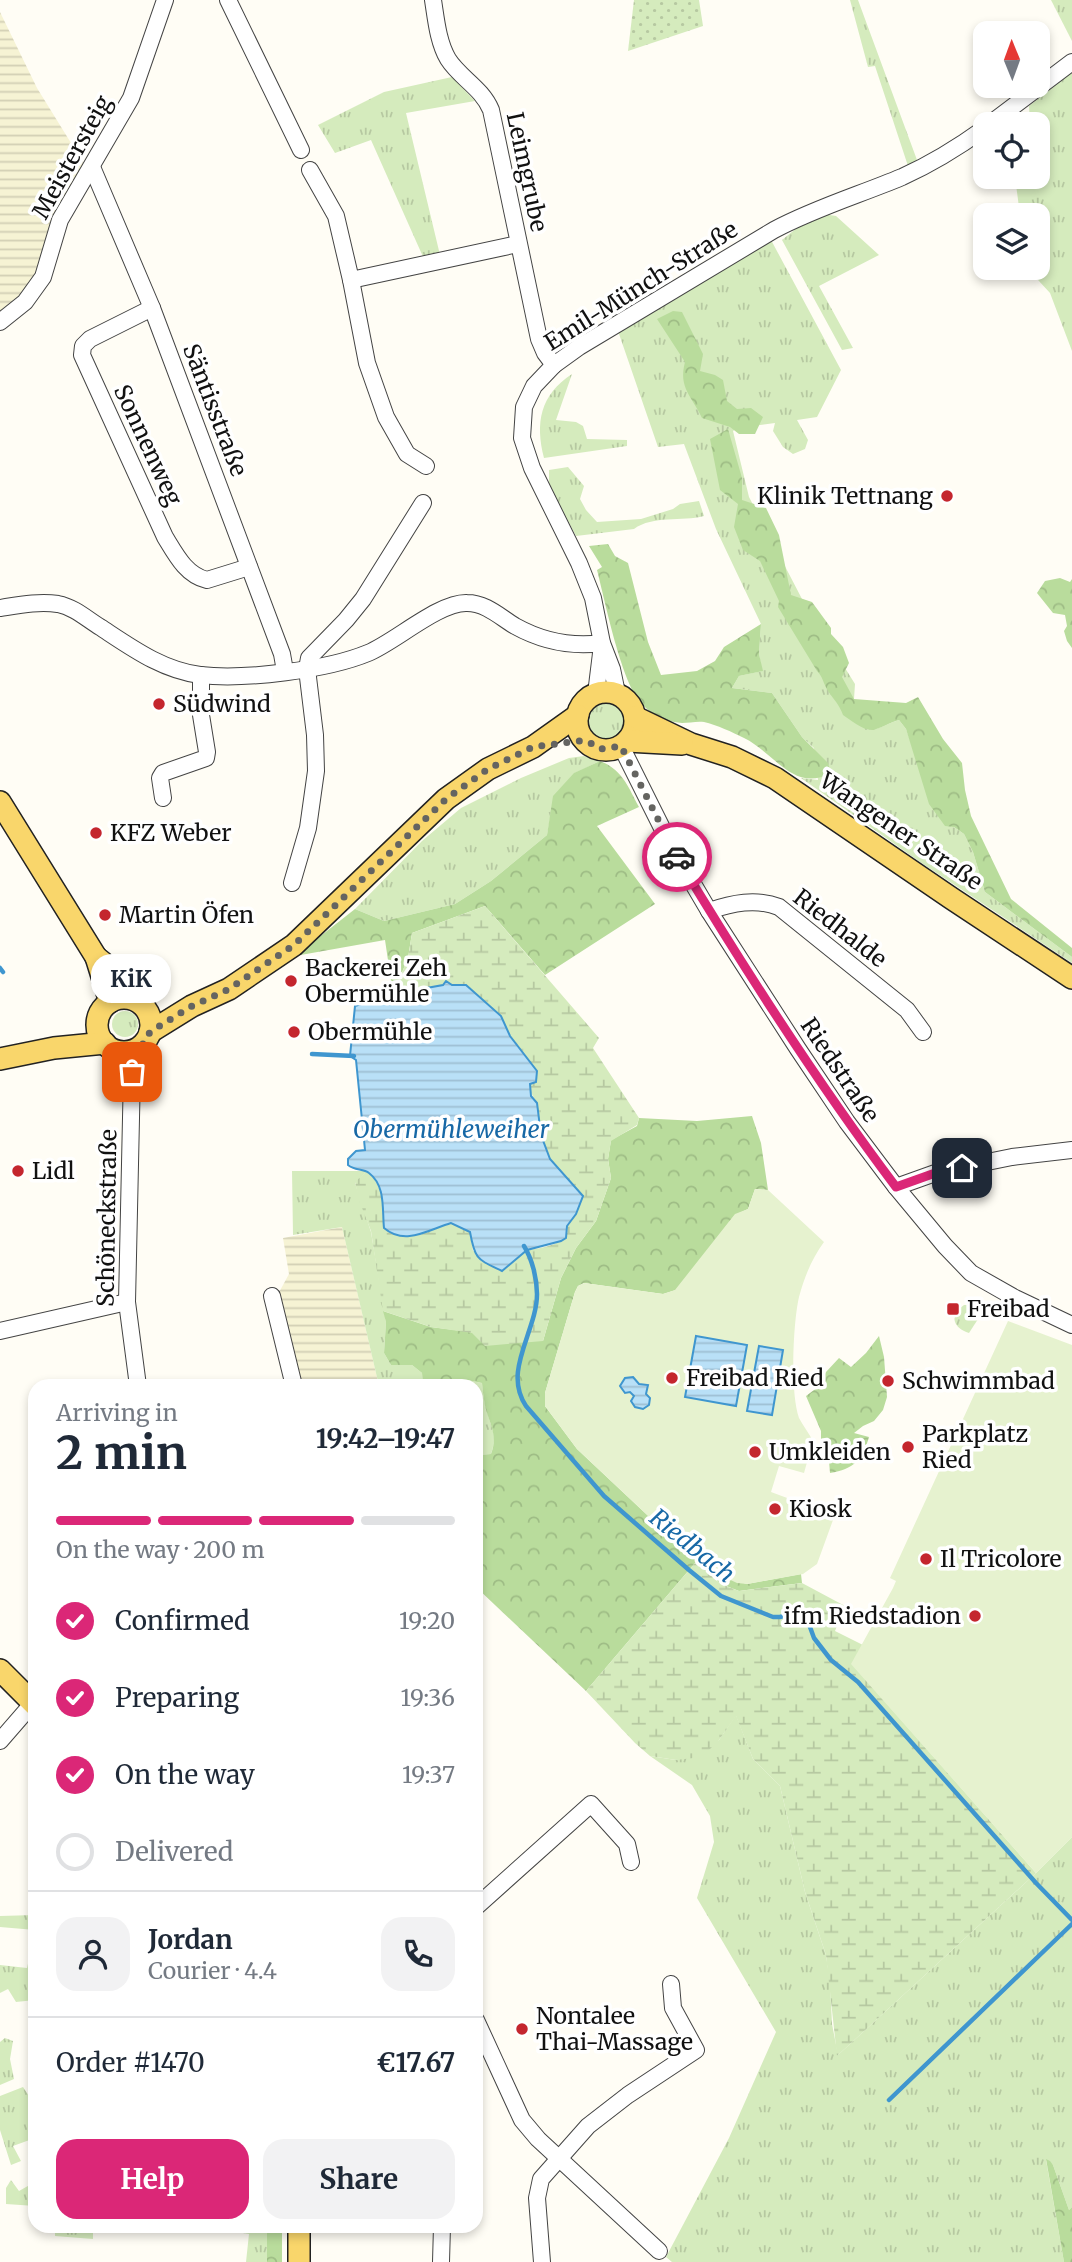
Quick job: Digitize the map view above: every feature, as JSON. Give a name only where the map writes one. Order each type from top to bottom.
[{"type":"main road","points":[[192,1006],[170,1008],[121,998],[110,1002],[102,1010],[98,1021],[100,1036],[113,1049],[128,1051],[143,1044],[150,1032],[192,1006],[229,989],[294,945],[446,799],[488,769],[533,747],[578,715],[584,703],[606,694],[631,705],[635,717],[634,730],[624,743],[600,749],[587,741],[579,729],[578,715]]},
{"type":"main road","name":"Wangener Straße","points":[[635,717],[691,744],[732,757],[758,769],[795,791],[1072,978]]},
{"type":"main road","points":[[533,747],[587,741]]},
{"type":"main road","name":"Wangener Straße","points":[[624,743],[691,744]]},
{"type":"main road","points":[[1,807],[96,957],[110,1002]]},
{"type":"main road","points":[[96,957],[116,973],[149,1015],[150,1032]]},
{"type":"main road","points":[[54,1048],[98,1021]]},
{"type":"main road","points":[[0,1059],[54,1048],[105,1043]]},
{"type":"main road","points":[[0,1670],[28,1698]]},
{"type":"main road","points":[[299,2233],[299,2262]]},
{"type":"street","name":"Meistersteig","points":[[0,322],[25,302],[43,277],[60,220],[131,98],[165,0]]},
{"type":"street","points":[[228,0],[301,150]]},
{"type":"street","name":"Leimgrube","points":[[433,0],[440,39],[448,58],[483,96],[491,110],[539,339],[554,365]]},
{"type":"street","points":[[1006,112],[1072,62]]},
{"type":"street","name":"Emil-Münch-Straße","points":[[606,694],[602,643],[593,598],[579,563],[532,468],[522,438],[525,402],[534,386],[554,365],[613,326],[774,230],[801,216],[904,176],[973,136]]},
{"type":"street","name":"Säntisstraße","points":[[92,167],[152,308],[282,654],[285,671]]},
{"type":"street","points":[[310,170],[336,216],[368,363],[386,417],[407,454],[426,466]]},
{"type":"street","points":[[351,280],[518,244]]},
{"type":"street","name":"Sonnenweg","points":[[152,308],[90,339],[83,346],[82,355],[165,537],[179,560],[191,573],[207,580],[249,567]]},
{"type":"street","points":[[292,883],[309,828],[316,771],[315,734],[307,669],[309,658],[363,599],[423,503]]},
{"type":"street","points":[[0,608],[32,603],[60,605],[75,610],[150,659],[176,670],[201,675],[243,675],[338,663],[370,653],[444,609],[467,603],[482,606],[515,626],[547,639],[584,645],[602,643]]},
{"type":"street","points":[[163,798],[160,778],[163,772],[206,758],[201,715],[201,675]]},
{"type":"street","name":"Riedstraße","points":[[624,743],[672,848],[709,911],[847,1122],[896,1187],[971,1273],[1032,1307],[1072,1325]]},
{"type":"street","points":[[638,778],[639,762],[647,752],[656,746],[669,744]]},
{"type":"street","name":"Riedhalde","points":[[709,911],[736,903],[758,902],[779,907],[906,1010],[923,1032]]},
{"type":"street","name":"Schöneckstraße","points":[[128,1051],[132,1072],[127,1302],[137,1379]]},
{"type":"street","points":[[896,1187],[938,1172],[1012,1157],[1072,1150]]},
{"type":"street","points":[[272,1296],[292,1379]]},
{"type":"street","points":[[0,1331],[127,1302]]},
{"type":"street","points":[[0,1741],[28,1711]]},
{"type":"street","points":[[483,1901],[592,1804],[627,1844],[631,1862]]},
{"type":"street","points":[[542,2262],[537,2198],[541,2179],[588,2126],[628,2095],[696,2050],[673,2008],[671,1984]]},
{"type":"street","points":[[483,2035],[522,2120],[659,2250]]},
{"type":"street","points":[[440,2262],[442,2233]]},
{"type":"shaded area","points":[[0,12],[37,88],[84,164],[50,224],[41,261],[30,285],[21,297],[0,314]]},
{"type":"shaded area","points":[[342,1227],[377,1379],[296,1379],[277,1296],[289,1274],[283,1238]]},
{"type":"green space","points":[[634,0],[699,0],[703,26],[628,51]]},
{"type":"green space","points":[[850,0],[858,0],[917,160],[908,166],[875,66],[868,67]]},
{"type":"green space","points":[[1051,0],[1072,0],[1072,41]]},
{"type":"green space","points":[[1072,72],[1072,351],[1050,293],[1038,280],[1050,280],[1050,203],[1018,203],[1017,189],[1050,189],[1050,112],[1029,112],[1029,106],[1039,98],[1050,98],[1050,89]]},
{"type":"green space","points":[[452,77],[475,101],[406,113],[440,255],[424,259],[371,140],[335,153],[318,125],[384,92]]},
{"type":"green space","points":[[823,214],[836,216],[879,255],[819,286],[853,348],[842,350],[782,240],[803,223]]},
{"type":"green space","points":[[771,240],[841,370],[817,417],[797,420],[808,440],[805,449],[793,454],[783,447],[773,431],[775,423],[737,428],[733,431],[749,497],[802,599],[855,684],[854,699],[867,729],[879,728],[899,720],[906,729],[921,771],[954,827],[964,834],[973,852],[985,892],[1072,957],[1072,963],[920,862],[801,778],[818,780],[814,748],[802,737],[772,693],[732,688],[739,676],[762,671],[759,654],[761,624],[716,529],[684,444],[658,447],[618,331]]},
{"type":"green space","points":[[673,311],[682,312],[703,354],[700,371],[723,380],[727,401],[737,409],[751,408],[763,417],[755,434],[739,434],[730,427],[702,418],[683,379],[685,362],[657,319]]},
{"type":"green space","points":[[572,374],[556,420],[576,422],[583,426],[587,439],[627,440],[627,446],[544,458],[540,433],[543,411],[553,391]]},
{"type":"green space","points":[[728,429],[742,478],[742,500],[766,508],[779,535],[791,595],[812,602],[831,628],[831,634],[843,647],[849,663],[842,677],[854,699],[906,703],[918,697],[943,739],[962,763],[971,816],[1011,899],[1072,948],[1072,957],[985,892],[973,852],[964,834],[954,827],[945,826],[929,804],[906,729],[899,720],[869,730],[843,715],[778,607],[779,601],[760,561],[743,550],[734,527],[738,504],[720,490],[710,439]]},
{"type":"green space","points":[[568,467],[584,486],[580,499],[597,522],[641,519],[673,509],[680,504],[699,501],[704,516],[659,520],[634,529],[576,536],[549,486],[549,470]]},
{"type":"green space","points":[[608,544],[615,556],[628,563],[648,642],[661,675],[697,671],[715,661],[724,647],[761,624],[759,654],[763,671],[739,676],[732,688],[772,693],[802,737],[828,763],[831,773],[818,778],[795,775],[755,745],[729,731],[704,722],[670,721],[644,707],[633,691],[620,659],[597,570],[602,567],[589,546]]},
{"type":"green space","points":[[1060,578],[1070,582],[1072,579],[1072,648],[1064,631],[1067,626],[1065,615],[1053,613],[1037,593],[1045,581]]},
{"type":"green space","points":[[606,699],[621,705],[627,720],[621,735],[606,741],[591,735],[585,720],[591,705]]},
{"type":"green space","points":[[584,756],[600,761],[575,773],[554,796],[547,835],[491,881],[455,904],[384,921],[355,909],[422,841],[461,808],[521,778],[569,758]]},
{"type":"green space","points":[[600,761],[620,774],[639,807],[597,826],[655,904],[545,975],[485,906],[412,933],[408,958],[393,994],[385,940],[295,956],[355,909],[384,921],[455,904],[491,881],[547,835],[553,796],[574,773]]},
{"type":"green space","points":[[485,906],[599,1038],[593,1048],[639,1118],[637,1125],[611,1141],[608,1159],[611,1178],[596,1221],[576,1248],[561,1278],[543,1341],[485,1346],[472,1333],[431,1327],[383,1311],[371,1231],[355,1182],[367,1171],[380,1191],[384,1228],[408,1237],[451,1223],[470,1232],[473,1251],[533,1249],[566,1238],[567,1226],[576,1214],[582,1196],[550,1159],[541,1135],[537,1103],[530,1091],[530,1083],[537,1071],[510,1036],[501,1016],[466,985],[443,985],[393,994],[408,958],[412,933]]},
{"type":"green space","points":[[125,1011],[134,1015],[138,1024],[134,1033],[125,1037],[116,1033],[112,1024],[116,1015]]},
{"type":"green space","points":[[752,1116],[761,1143],[768,1190],[755,1189],[748,1209],[735,1215],[676,1290],[663,1294],[584,1283],[578,1286],[545,1393],[545,1406],[577,1449],[660,1527],[724,1577],[747,1584],[801,1574],[802,1583],[739,1591],[721,1584],[695,1563],[586,1691],[483,1594],[483,1455],[491,1454],[494,1443],[485,1406],[483,1379],[422,1379],[422,1373],[412,1365],[391,1365],[384,1353],[386,1322],[383,1311],[431,1327],[543,1341],[561,1278],[576,1248],[596,1221],[611,1178],[608,1159],[611,1140],[637,1126],[639,1118],[697,1121]]},
{"type":"green space","points":[[292,1171],[367,1171],[355,1183],[371,1232],[386,1322],[384,1353],[391,1365],[412,1365],[422,1373],[422,1379],[377,1379],[342,1227],[293,1235]]},
{"type":"green space","name":"Freibad Ried","points":[[755,1189],[768,1190],[824,1242],[812,1261],[801,1290],[794,1340],[796,1407],[799,1418],[813,1441],[804,1473],[779,1466],[771,1492],[825,1512],[833,1520],[817,1564],[803,1574],[747,1584],[724,1577],[660,1527],[577,1449],[545,1406],[545,1393],[578,1286],[584,1283],[663,1294],[675,1290],[735,1214],[748,1209]]},
{"type":"green space","points":[[964,1305],[978,1309],[980,1316],[969,1333],[959,1328],[955,1321],[956,1313]]},
{"type":"green space","name":"ifm Riedstadion","points":[[1008,1321],[1072,1345],[1072,1837],[1036,1873],[851,1664],[893,1588],[896,1581],[890,1578]]},
{"type":"green space","points":[[879,1336],[884,1357],[887,1397],[883,1410],[874,1421],[854,1433],[869,1437],[856,1462],[845,1469],[830,1473],[829,1461],[821,1449],[821,1431],[806,1396],[818,1387],[826,1372],[839,1358],[851,1367]]},
{"type":"green space","points":[[483,1390],[494,1437],[491,1454],[483,1455]]},
{"type":"green space","points":[[695,1563],[721,1584],[739,1591],[802,1583],[845,1606],[835,1631],[863,1645],[852,1664],[1036,1873],[837,2056],[826,1955],[805,1892],[780,1786],[753,1759],[736,1716],[719,1740],[702,1757],[676,1760],[650,1756],[586,1691]]},
{"type":"green space","points":[[736,1715],[753,1759],[780,1786],[805,1892],[826,1955],[832,2024],[838,2055],[1072,1837],[1072,2207],[1069,2210],[1053,2165],[1046,2160],[1064,2262],[672,2262],[666,2257],[729,2138],[776,2032],[697,1898],[714,1842],[710,1816],[692,1785],[650,1756],[676,1760],[719,1740]]},
{"type":"green space","points":[[28,1915],[28,1929],[0,1927],[0,1916]]},
{"type":"green space","points":[[28,1964],[28,2001],[16,2002],[8,1989],[0,1993],[0,1965],[27,1968]]},
{"type":"green space","points":[[5,2038],[13,2041],[10,2059],[14,2079],[0,2085],[0,2042]]},
{"type":"green space","points":[[23,2087],[28,2094],[28,2141],[13,2146],[21,2161],[11,2165],[0,2130],[0,2096]]},
{"type":"green space","points":[[1046,2159],[1053,2165],[1069,2210],[1072,2207],[1072,2262],[1064,2262]]},
{"type":"green space","points":[[11,2180],[19,2191],[28,2186],[28,2206],[6,2204],[6,2188]]},
{"type":"green space","points":[[55,2233],[93,2233],[93,2239],[55,2236]]},
{"type":"green space","points":[[243,2233],[267,2233],[267,2262],[246,2262],[249,2234]]},
{"type":"green space","points":[[267,2233],[282,2233],[282,2262],[267,2262]]},
{"type":"water","name":"Obermühleweiher","points":[[446,981],[452,985],[466,985],[501,1016],[510,1036],[537,1071],[536,1082],[530,1084],[531,1096],[537,1103],[541,1135],[550,1159],[583,1196],[576,1214],[567,1226],[566,1238],[527,1250],[502,1271],[478,1258],[470,1232],[451,1223],[408,1236],[400,1236],[384,1228],[381,1191],[374,1178],[367,1171],[348,1165],[348,1159],[356,1151],[365,1150],[356,1060],[350,1056],[355,1006],[393,994],[443,985]]},
{"type":"water","points":[[696,1336],[747,1345],[736,1406],[685,1397]]},
{"type":"water","points":[[759,1346],[783,1350],[772,1415],[747,1411]]},
{"type":"water","points":[[633,1377],[639,1384],[648,1385],[646,1394],[650,1398],[649,1405],[643,1409],[635,1407],[631,1401],[634,1396],[630,1392],[625,1393],[620,1386],[625,1378]]},
{"type":"waterway","points":[[0,968],[3,972]]},
{"type":"waterway","points":[[312,1054],[354,1056]]},
{"type":"waterway","name":"Riedbach","points":[[524,1246],[534,1269],[537,1294],[536,1308],[519,1365],[520,1393],[526,1406],[604,1496],[721,1596],[773,1617],[798,1612],[806,1616],[814,1638],[831,1660],[858,1682],[1072,1920]]},
{"type":"waterway","points":[[889,2100],[1072,1924]]},
{"type":"way so far","points":[[132,1072],[128,1051],[143,1044],[150,1032],[192,1006],[229,989],[294,945],[464,784],[506,759],[533,747],[578,741],[587,741],[600,749],[621,746],[677,857]]},
{"type":"place","name":"Klinik Tettnang","points":[[947,496]]},
{"type":"place","name":"Südwind","points":[[159,704]]},
{"type":"place","name":"KFZ Weber","points":[[96,833]]},
{"type":"place","name":"Martin Öfen","points":[[105,915]]},
{"type":"place","name":"Backerei Zeh Obermühle","points":[[291,981]]},
{"type":"place","name":"Obermühle","points":[[294,1032]]},
{"type":"place","name":"KiK","points":[[132,1072]]},
{"type":"place","name":"Lidl","points":[[18,1171]]},
{"type":"place","name":"Freibad","points":[[953,1309]]},
{"type":"place","name":"Freibad Ried","points":[[672,1378]]},
{"type":"place","name":"Schwimmbad","points":[[888,1381]]},
{"type":"place","name":"Parkplatz Ried","points":[[908,1447]]},
{"type":"place","name":"Umkleiden","points":[[755,1452]]},
{"type":"place","name":"Kiosk","points":[[775,1509]]},
{"type":"place","name":"Il Tricolore","points":[[926,1559]]},
{"type":"place","name":"ifm Riedstadion","points":[[975,1616]]},
{"type":"place","name":"Nontalee Thai-Massage","points":[[522,2029]]},
{"type":"route","points":[[677,857],[798,1049],[847,1122],[896,1187],[938,1172],[962,1168]]}]
